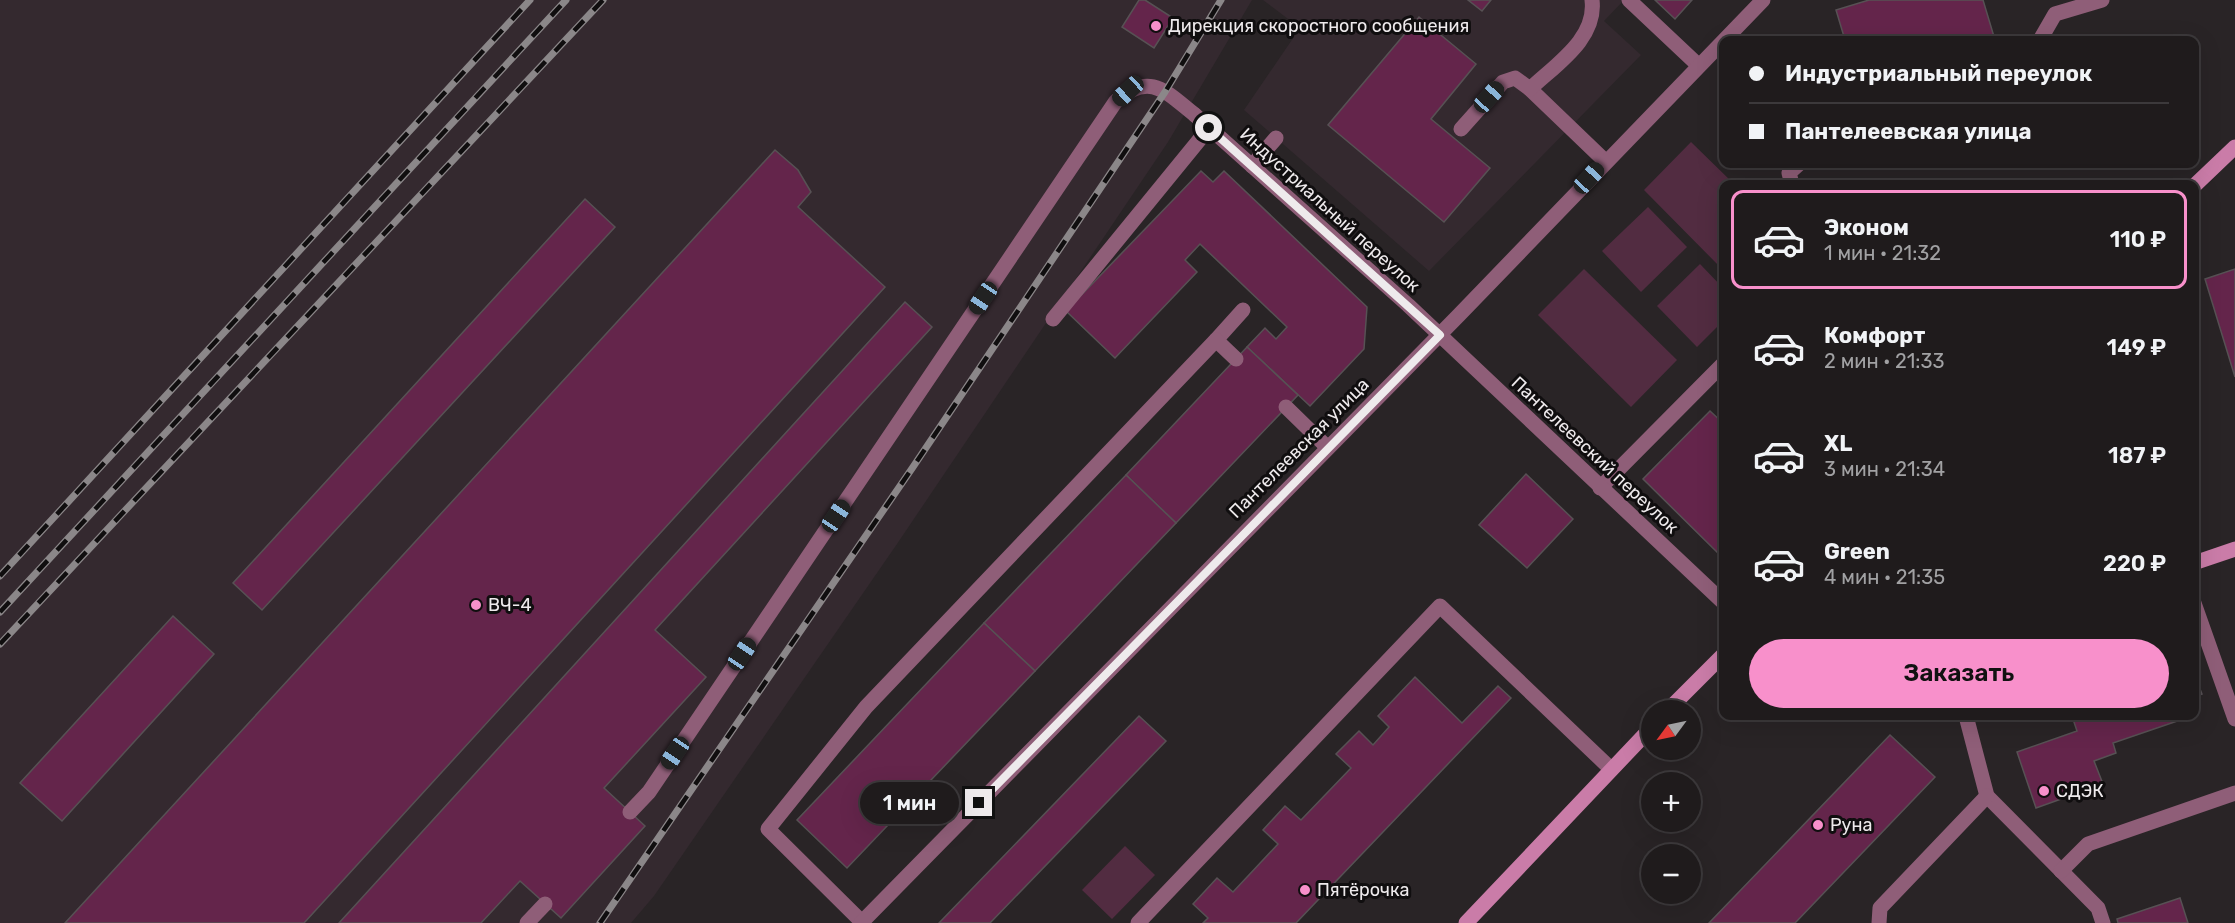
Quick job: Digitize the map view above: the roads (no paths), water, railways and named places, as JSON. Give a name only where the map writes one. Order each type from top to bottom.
[{"type":"main road","points":[[2199,181],[2235,147]]},
{"type":"main road","points":[[2199,561],[2235,549]]},
{"type":"main road","points":[[1678,700],[1719,659]]},
{"type":"main road","points":[[1466,923],[1641,738]]},
{"type":"street","points":[[1530,89],[1587,32],[1592,18],[1592,0]]},
{"type":"street","points":[[1629,0],[1698,65]]},
{"type":"street","name":"Пантелеевская улица","points":[[1733,36],[1763,0]]},
{"type":"street","points":[[2042,36],[2055,14],[2102,0]]},
{"type":"street","name":"Пантелеевская улица","points":[[862,922],[1327,447],[1440,335],[1698,65],[1719,52]]},
{"type":"street","points":[[1461,129],[1509,78],[1515,78],[1530,89],[1605,161]]},
{"type":"street","name":"Индустриальный переулок","points":[[630,812],[649,792],[1116,101],[1128,91],[1141,86],[1155,86],[1195,115],[1440,335]]},
{"type":"street","points":[[1053,319],[1209,128]]},
{"type":"street","points":[[1251,166],[1276,138]]},
{"type":"street","points":[[862,922],[768,829],[866,707],[1243,310]]},
{"type":"street","name":"Пантелеевский переулок","points":[[1440,335],[1719,598]]},
{"type":"street","points":[[1216,340],[1236,359]]},
{"type":"street","points":[[1600,488],[1719,368]]},
{"type":"street","points":[[1286,408],[1327,447]]},
{"type":"street","points":[[1138,923],[1440,606],[1611,769]]},
{"type":"street","points":[[2199,617],[2235,719]]},
{"type":"street","points":[[1967,720],[1987,796],[2098,908],[2103,923]]},
{"type":"street","points":[[2061,871],[2088,844],[2235,793]]},
{"type":"street","points":[[1879,923],[1880,908],[1987,796]]},
{"type":"street","points":[[527,923],[545,904]]},
{"type":"railway","points":[[0,576],[530,0]]},
{"type":"railway","points":[[0,612],[566,0]]},
{"type":"railway","points":[[0,644],[603,0]]},
{"type":"railway","points":[[600,923],[913,467],[1165,92],[1221,0]]},
{"type":"place","name":"Дирекция скоростного сообщения","points":[[1156,26]]},
{"type":"place","name":"ВЧ-4","points":[[476,605]]},
{"type":"place","name":"СДЭК","points":[[2044,791]]},
{"type":"place","name":"Руна","points":[[1818,825]]},
{"type":"place","name":"Пятёрочка","points":[[1305,890]]}]
